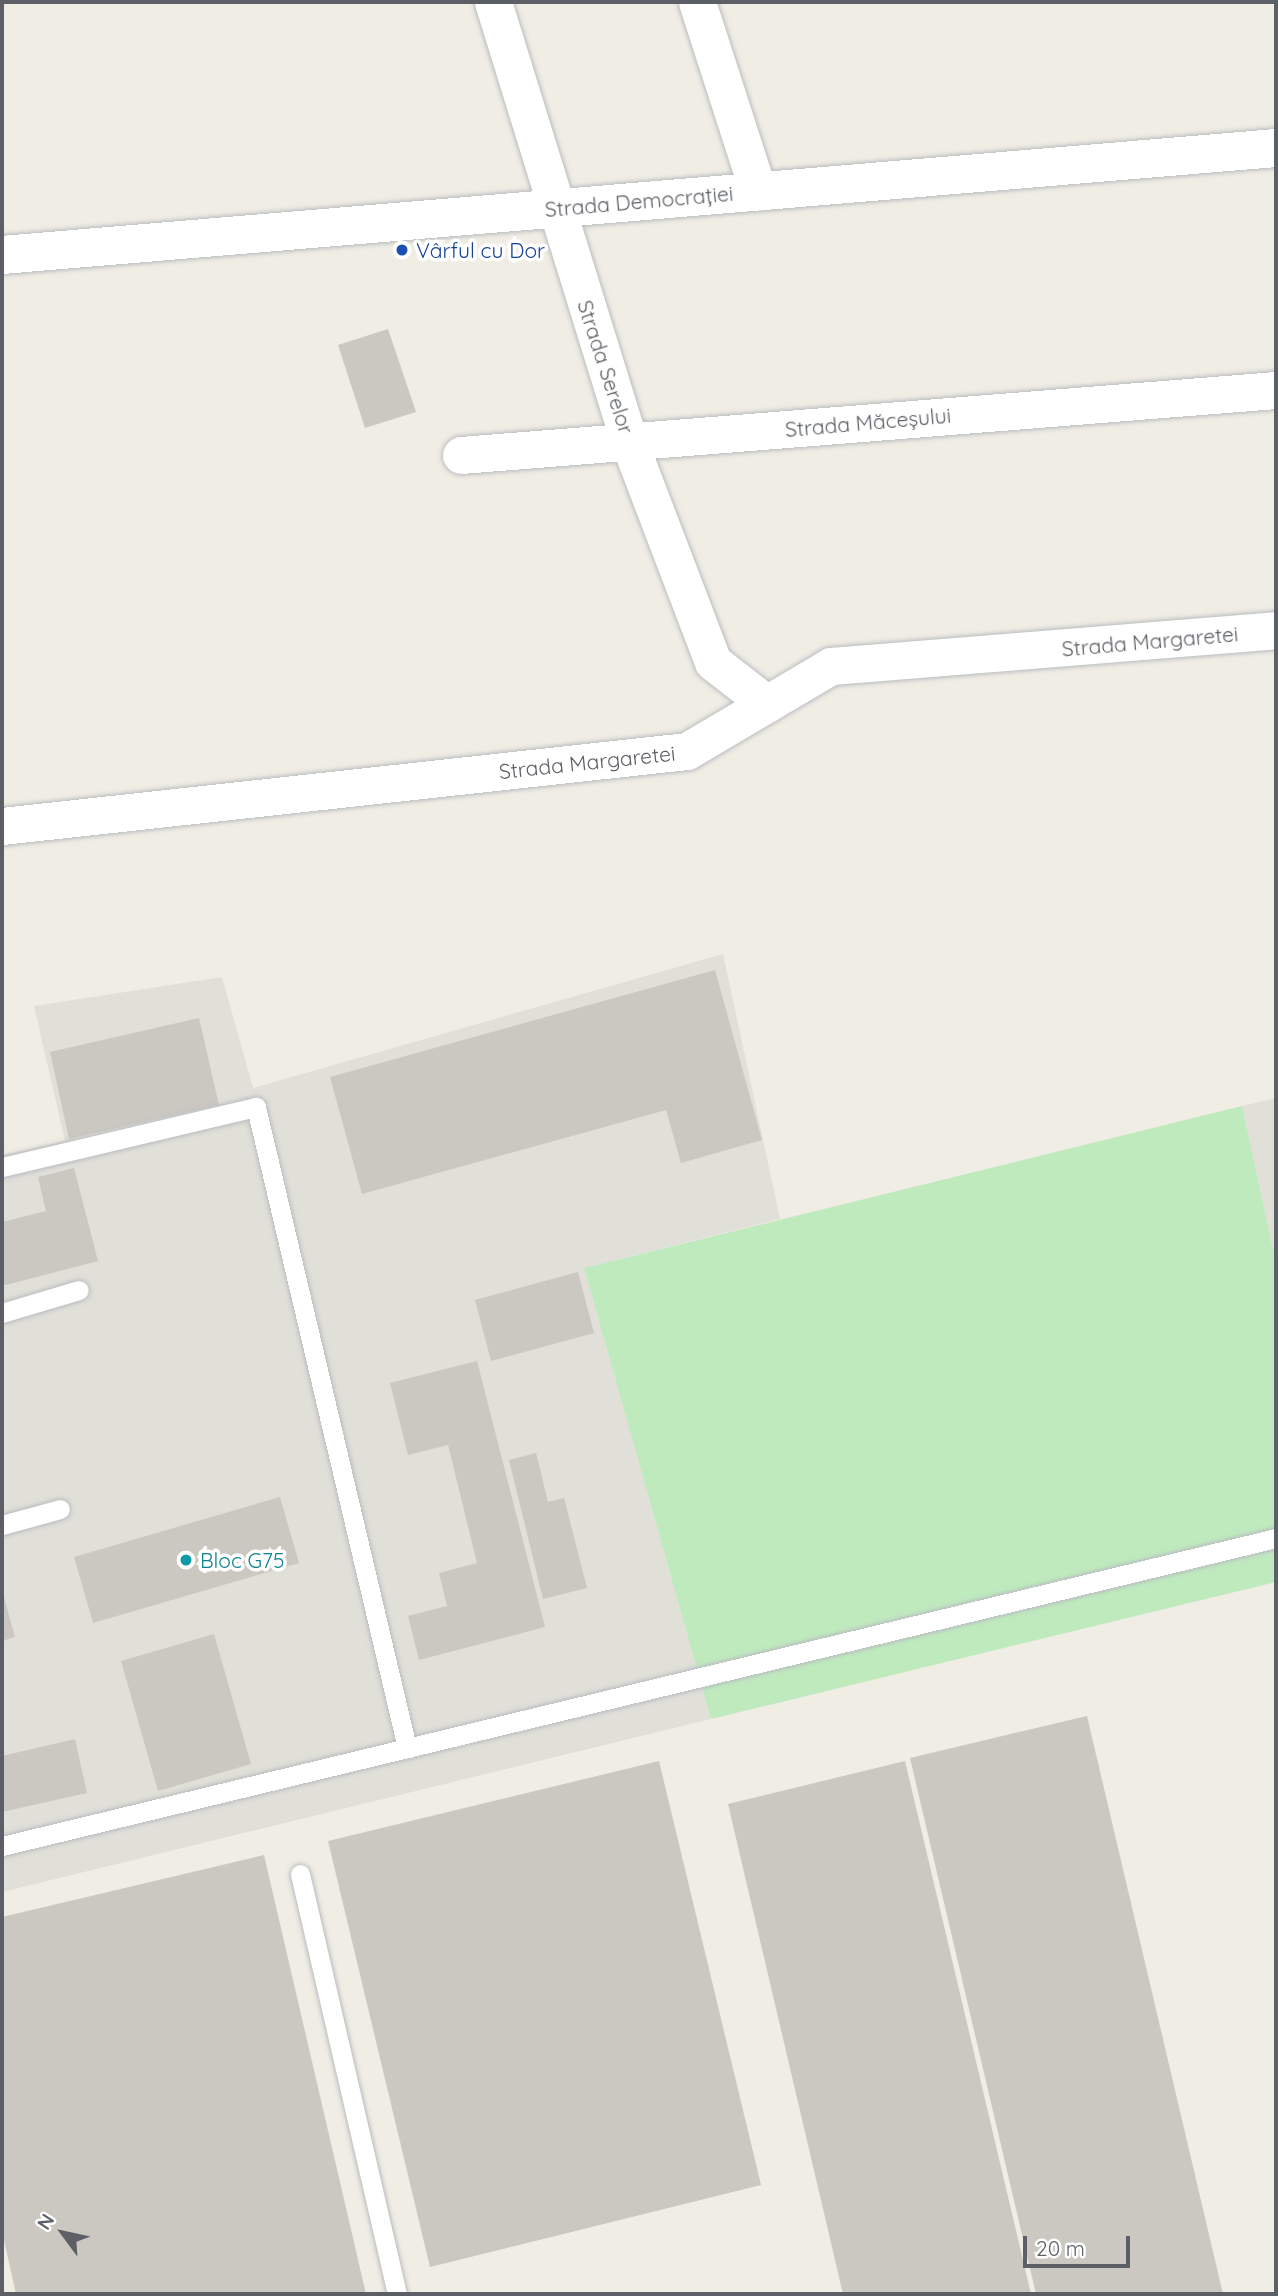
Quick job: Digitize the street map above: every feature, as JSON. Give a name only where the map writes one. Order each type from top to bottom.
[{"type":"street","name":"Strada Serelor","points":[[493,2],[629,442],[713,662],[767,704]]},
{"type":"street","points":[[697,2],[758,191]]},
{"type":"street","name":"Strada Democrației","points":[[2,255],[1276,148]]},
{"type":"street","name":"Strada Măceșului","points":[[461,455],[1276,390]]},
{"type":"street","name":"Strada Margaretei","points":[[2,826],[687,751],[831,666],[1276,630]]},
{"type":"lane","points":[[2,1167],[256,1107],[407,1748]]},
{"type":"lane","points":[[2,1313],[79,1290]]},
{"type":"lane","points":[[2,1525],[61,1509]]},
{"type":"lane","points":[[2,1846],[1276,1538]]},
{"type":"lane","points":[[300,1874],[397,2294]]},
{"type":"shaded area","points":[[723,954],[780,1219],[584,1268],[711,1719],[2,1892],[2,1155],[65,1141],[34,1006],[222,977],[253,1088]]},
{"type":"shaded area","points":[[1276,1098],[1276,1263],[1242,1106]]},
{"type":"green space","points":[[1242,1106],[1276,1263],[1276,1582],[711,1719],[584,1268]]},
{"type":"building","points":[[388,329],[416,412],[365,428],[338,345]]},
{"type":"building","points":[[715,970],[762,1140],[681,1163],[666,1110],[362,1194],[330,1077]]},
{"type":"building","points":[[199,1018],[219,1105],[69,1139],[50,1052]]},
{"type":"building","points":[[74,1168],[98,1261],[2,1286],[2,1222],[46,1211],[38,1177]]},
{"type":"building","points":[[578,1272],[594,1333],[491,1361],[475,1300]]},
{"type":"building","points":[[477,1361],[545,1627],[419,1660],[408,1616],[447,1606],[439,1573],[477,1563],[448,1445],[408,1455],[390,1383]]},
{"type":"building","points":[[536,1453],[548,1502],[564,1498],[587,1588],[543,1599],[509,1460]]},
{"type":"building","name":"Bloc G75","points":[[280,1497],[299,1563],[93,1623],[74,1557]]},
{"type":"building","points":[[2,1590],[15,1637],[2,1641]]},
{"type":"building","points":[[214,1634],[251,1764],[158,1791],[121,1661]]},
{"type":"building","points":[[1087,1716],[1223,2294],[1036,2294],[910,1758]]},
{"type":"building","points":[[75,1739],[87,1793],[2,1812],[2,1756]]},
{"type":"building","points":[[659,1761],[761,2185],[430,2267],[328,1841]]},
{"type":"building","points":[[905,1761],[1031,2294],[843,2294],[728,1804]]},
{"type":"building","points":[[264,1855],[366,2294],[16,2294],[2,2231],[2,1917]]},
{"type":"place","name":"Vârful cu Dor","points":[[402,250]]},
{"type":"place","name":"Bloc G75","points":[[186,1560]]}]
